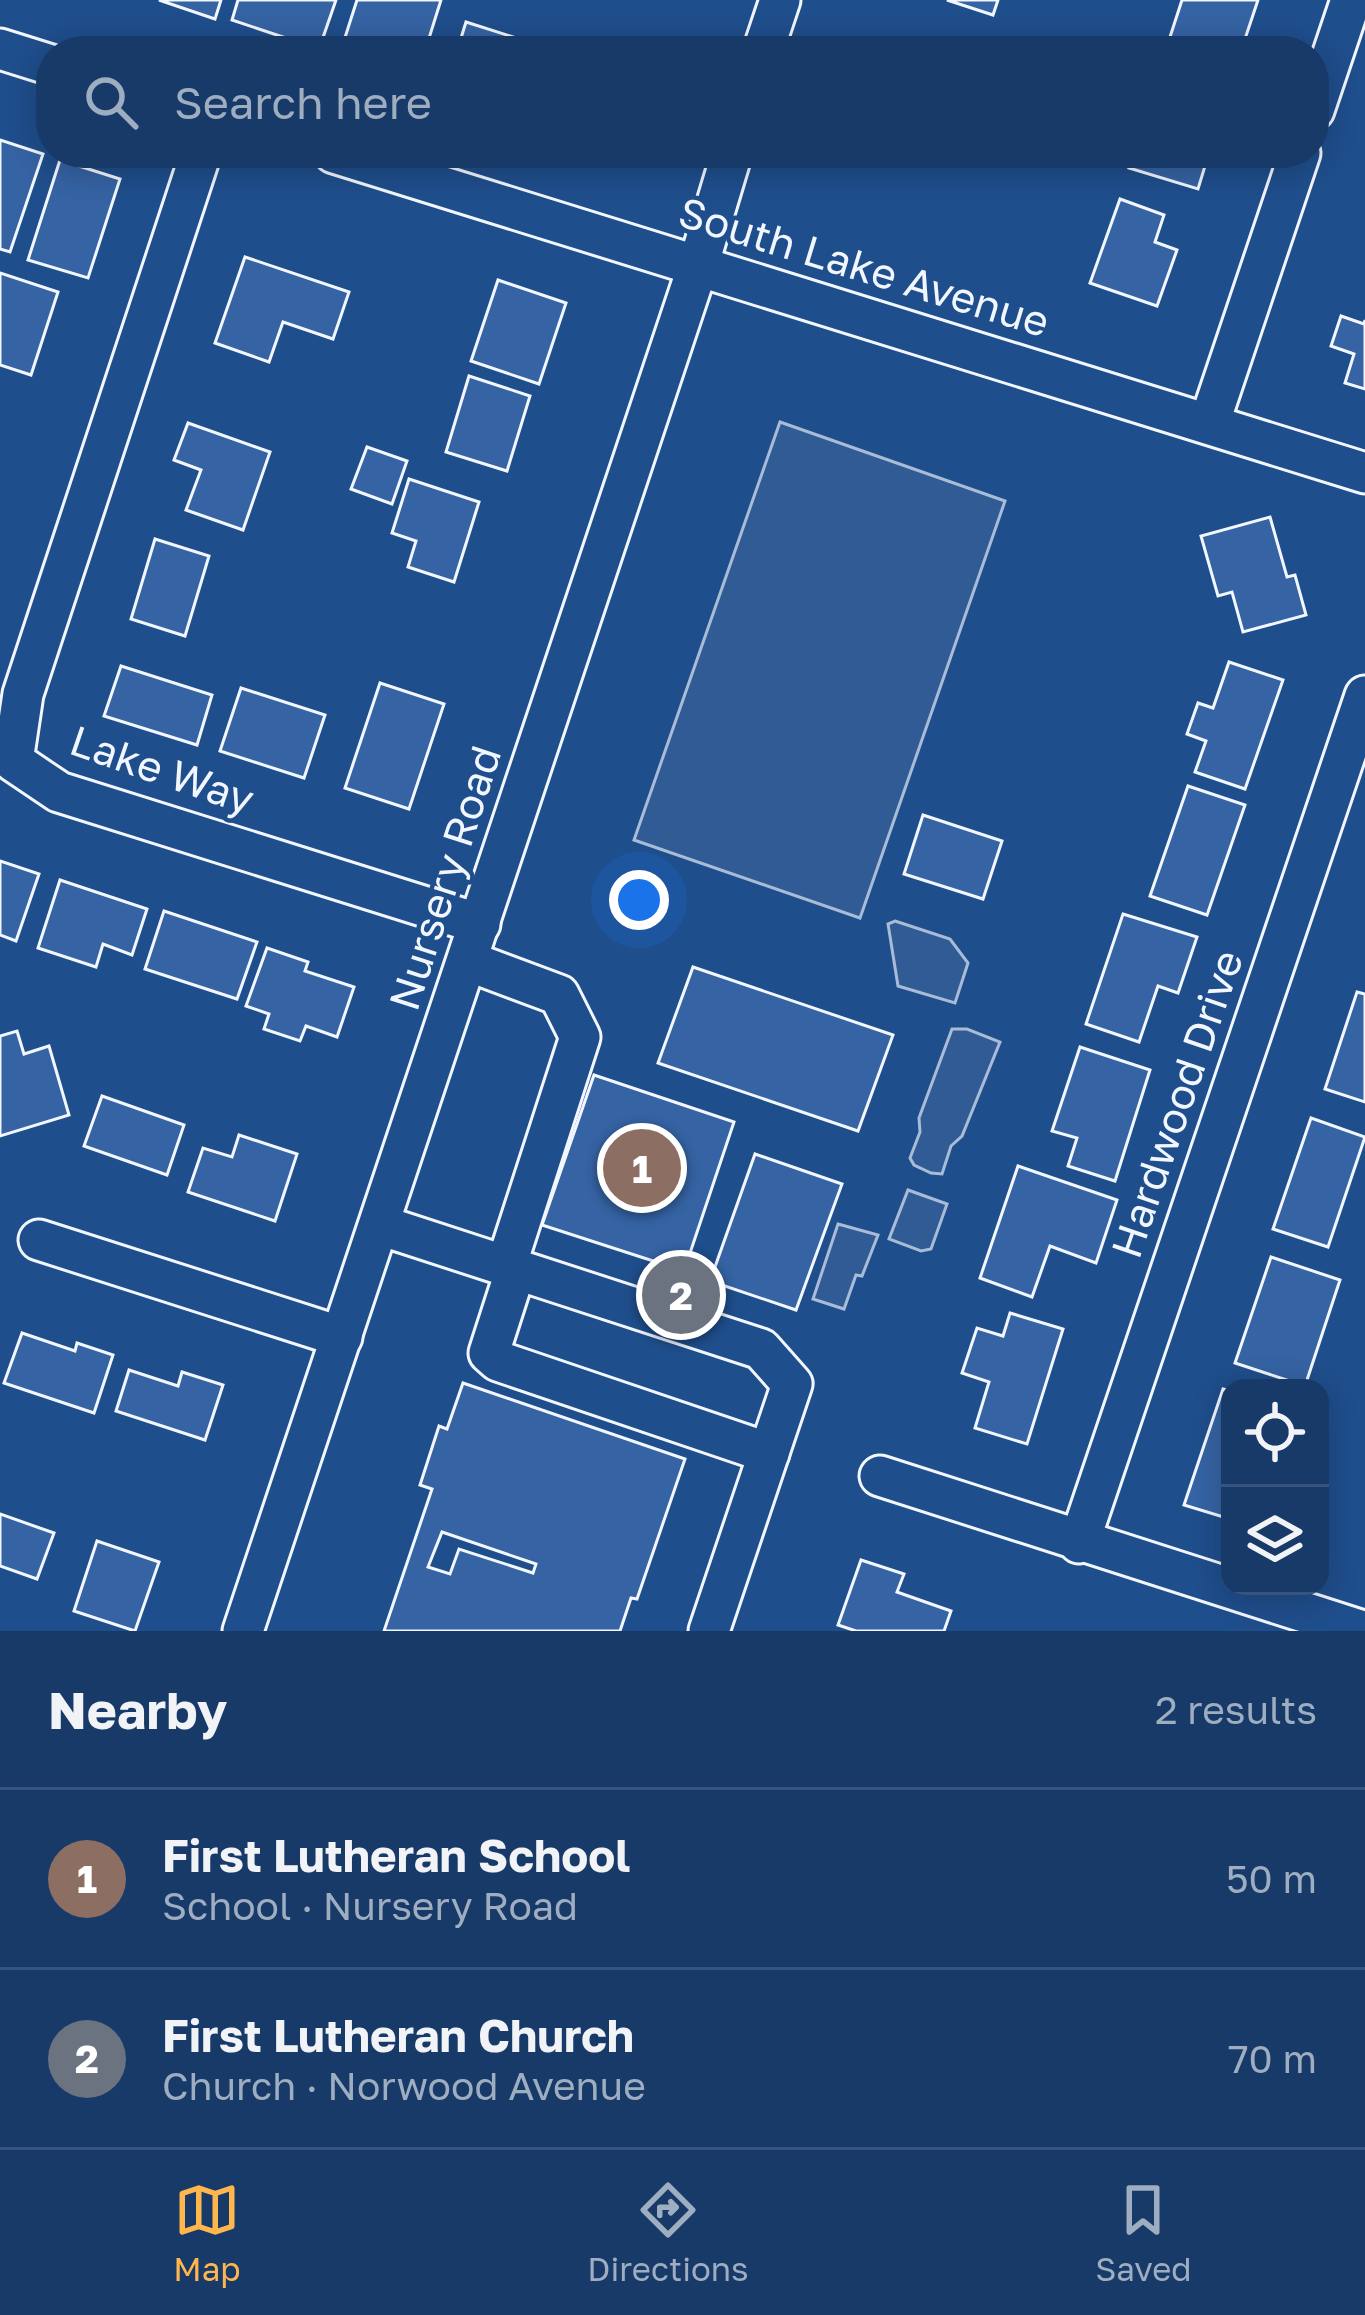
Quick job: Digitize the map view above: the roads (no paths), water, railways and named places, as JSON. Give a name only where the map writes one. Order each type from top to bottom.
[{"type":"street","points":[[768,36],[780,0]]},
{"type":"street","points":[[1329,65],[1351,0]]},
{"type":"street","points":[[0,49],[36,60]]},
{"type":"street","name":"Lake Way","points":[[196,168],[23,694],[13,761],[59,792],[474,943]]},
{"type":"street","name":"South Lake Avenue","points":[[382,168],[1365,473]]},
{"type":"street","name":"Nursery Road","points":[[243,1631],[727,168]]},
{"type":"street","points":[[1209,424],[1295,168]]},
{"type":"street","name":"Hardwood Drive","points":[[1079,1543],[1365,696]]},
{"type":"street","points":[[474,943],[559,994],[580,1036],[489,1353],[498,1361],[769,1453]]},
{"type":"street","points":[[380,1225],[761,1349],[792,1384],[709,1631]]},
{"type":"street","points":[[39,1240],[342,1337]]},
{"type":"street","points":[[880,1476],[1363,1631]]},
{"type":"place","name":"First Lutheran School","points":[[642,1168]]},
{"type":"place","name":"First Lutheran Church","points":[[681,1295]]}]
